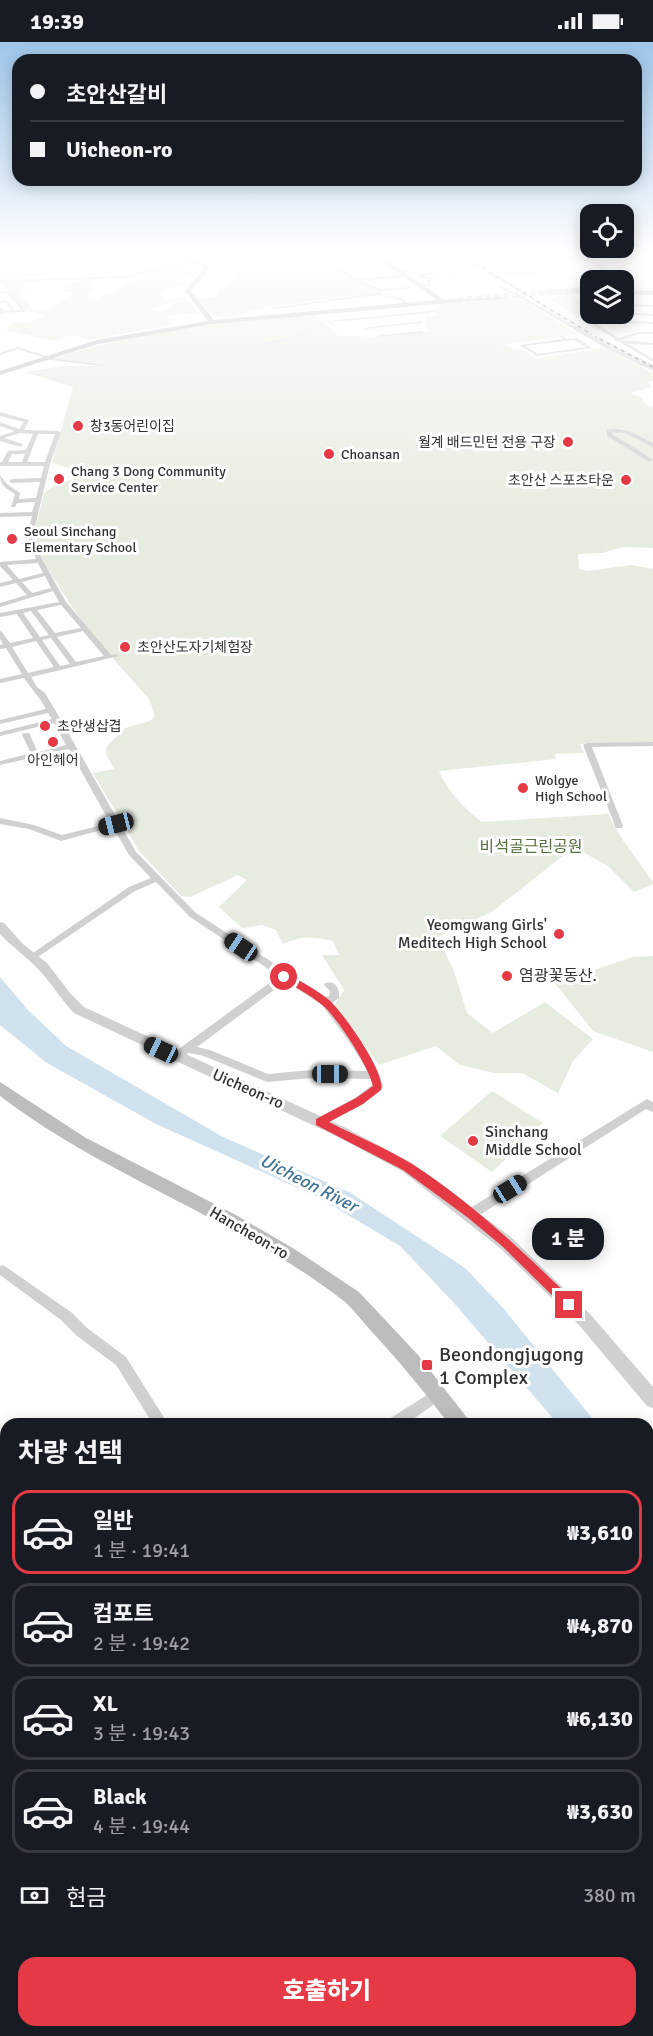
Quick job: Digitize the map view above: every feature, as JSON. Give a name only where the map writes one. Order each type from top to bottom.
[{"type":"main road","points":[[0,373],[97,342]]},
{"type":"main road","name":"Hancheon-ro","points":[[0,1089],[37,1116],[80,1142],[230,1220],[290,1255],[338,1288],[365,1310],[457,1418]]},
{"type":"street","points":[[542,342],[521,345],[537,355],[590,348],[580,342]]},
{"type":"street","points":[[598,342],[653,370]]},
{"type":"street","points":[[621,342],[653,361]]},
{"type":"street","points":[[631,342],[653,344]]},
{"type":"street","points":[[0,354],[18,348],[46,358],[101,365]]},
{"type":"street","points":[[640,355],[653,355]]},
{"type":"street","points":[[0,414],[27,421],[21,431],[0,437]]},
{"type":"street","points":[[0,424],[21,431],[58,433],[30,535],[46,574],[63,603],[112,656],[0,681]]},
{"type":"street","points":[[650,460],[617,440],[609,431],[621,429],[628,431],[653,445]]},
{"type":"street","points":[[24,464],[36,432]]},
{"type":"street","points":[[0,437],[21,445]]},
{"type":"street","points":[[2,464],[10,452],[28,452]]},
{"type":"street","points":[[2,464],[47,467]]},
{"type":"street","points":[[9,471],[47,467]]},
{"type":"street","points":[[0,477],[2,484],[18,494],[15,503],[38,500]]},
{"type":"street","points":[[12,481],[44,480]]},
{"type":"street","points":[[0,515],[34,514]]},
{"type":"street","points":[[1,564],[40,561]]},
{"type":"street","points":[[1,564],[31,596]]},
{"type":"street","points":[[0,585],[46,574]]},
{"type":"street","points":[[0,605],[7,600],[54,589]]},
{"type":"street","points":[[0,615],[63,603]]},
{"type":"street","points":[[33,609],[74,664]]},
{"type":"street","points":[[19,612],[58,668]]},
{"type":"street","points":[[4,646],[85,629]]},
{"type":"street","points":[[0,633],[4,646],[51,710],[132,853],[193,915],[284,977],[326,1002],[352,1037],[377,1081]]},
{"type":"street","points":[[0,722],[51,710]]},
{"type":"street","points":[[0,734],[57,720]]},
{"type":"street","points":[[26,735],[36,755]]},
{"type":"street","points":[[619,826],[587,746],[653,744]]},
{"type":"street","points":[[0,762],[72,746]]},
{"type":"street","points":[[0,821],[32,827],[61,838],[116,824]]},
{"type":"street","points":[[32,957],[132,889],[156,879]]},
{"type":"street","name":"Uicheon-ro","points":[[0,926],[43,966],[65,996],[79,1010],[182,1053],[407,1167],[506,1243],[585,1320],[653,1400]]},
{"type":"street","points":[[182,1053],[284,977]]},
{"type":"street","points":[[326,1002],[334,998],[334,990],[329,985]]},
{"type":"street","points":[[182,1053],[267,1078],[312,1074],[377,1081]]},
{"type":"street","points":[[320,1122],[359,1101],[377,1081]]},
{"type":"street","points":[[471,1214],[646,1103],[653,1108]]},
{"type":"street","points":[[3,1270],[66,1316],[82,1332],[121,1361],[157,1418]]},
{"type":"street","points":[[403,1418],[438,1394]]},
{"type":"green space","name":"비석골근린공원","points":[[114,342],[522,342],[501,345],[525,351],[536,359],[601,348],[610,350],[653,373],[653,381],[648,382],[653,387],[630,393],[642,398],[645,404],[653,407],[653,548],[623,547],[602,553],[578,554],[579,569],[588,571],[631,565],[653,569],[653,742],[580,744],[584,753],[555,754],[556,759],[439,771],[457,799],[482,822],[608,814],[622,839],[653,882],[634,892],[608,866],[574,847],[493,911],[438,937],[454,971],[467,1013],[493,1033],[545,1002],[593,1039],[573,1061],[558,1093],[522,1073],[495,1073],[460,1065],[436,1046],[379,1065],[334,1006],[344,990],[322,955],[339,955],[333,941],[308,938],[296,939],[283,944],[276,930],[262,925],[242,928],[219,907],[247,880],[238,875],[190,897],[181,896],[139,851],[93,773],[114,769],[106,754],[107,746],[125,728],[150,721],[155,716],[149,699],[86,628],[45,565],[34,534],[44,493],[54,486],[81,476],[72,469],[52,463],[73,387],[25,372],[64,366],[103,365],[54,359]]},
{"type":"green space","points":[[653,956],[653,1052],[593,1031],[555,983],[633,957]]},
{"type":"green space","points":[[492,1091],[543,1123],[492,1172],[440,1136]]},
{"type":"water","name":"Uicheon River","points":[[0,977],[28,1010],[66,1046],[223,1137],[349,1192],[465,1268],[504,1309],[592,1418],[553,1418],[454,1303],[400,1246],[318,1197],[156,1124],[47,1063],[0,1025]]},
{"type":"waterway","points":[[265,344],[275,342]]},
{"type":"railway","points":[[606,342],[653,367]]},
{"type":"place","name":"창3동어린이집","points":[[78,426]]},
{"type":"place","name":"월계 배드민턴 전용 구장","points":[[568,442]]},
{"type":"place","name":"Choansan","points":[[329,454]]},
{"type":"place","name":"Chang 3 Dong Community Service Center","points":[[59,479]]},
{"type":"place","name":"초안산 스포츠타운","points":[[626,480]]},
{"type":"place","name":"Seoul Sinchang Elementary School","points":[[12,539]]},
{"type":"place","name":"초안산도자기체험장","points":[[125,647]]},
{"type":"place","name":"초안생삽겹","points":[[45,726]]},
{"type":"place","name":"아인헤어","points":[[53,742]]},
{"type":"place","name":"Wolgye High School","points":[[523,788]]},
{"type":"place","name":"Yeomgwang Girls' Meditech High School","points":[[559,934]]},
{"type":"place","name":"염광꽃동산.","points":[[507,976]]},
{"type":"place","name":"Sinchang Middle School","points":[[473,1141]]},
{"type":"place","name":"Beondongjugong 1 Complex","points":[[427,1365]]},
{"type":"route","points":[[284,977],[326,1002],[376,1075],[378,1087],[359,1101],[320,1122],[407,1167],[471,1214],[506,1243],[569,1305]]}]
